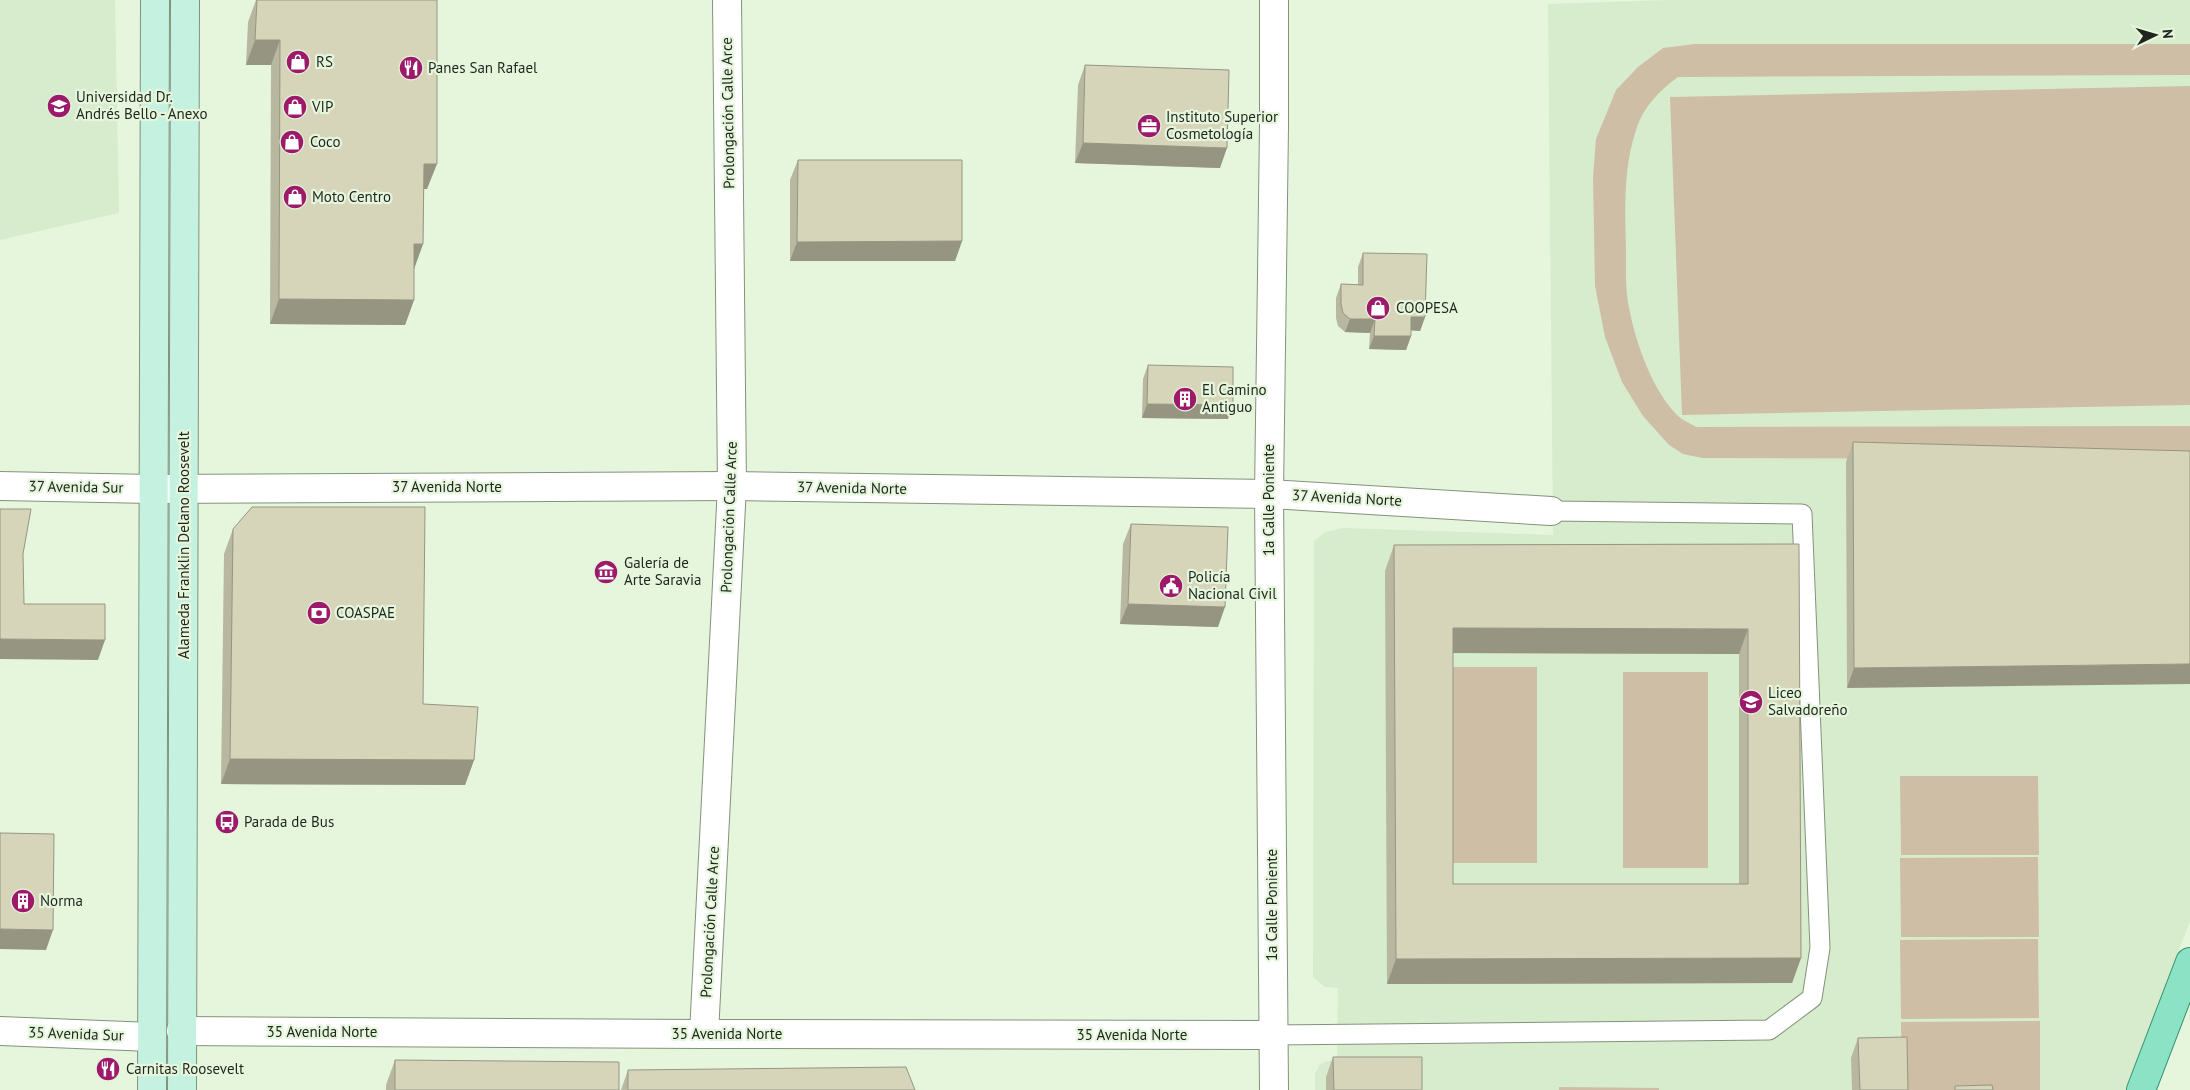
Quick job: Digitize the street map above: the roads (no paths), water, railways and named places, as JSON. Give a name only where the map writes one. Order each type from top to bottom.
[{"type":"main road","name":"Alameda Franklin Delano Roosevelt","points":[[152,1090],[155,0]]},
{"type":"main road","name":"Alameda Franklin Delano Roosevelt","points":[[182,1090],[185,0]]},
{"type":"main road","points":[[2141,1090],[2190,962]]},
{"type":"street","name":"Prolongación Calle Arce","points":[[704,1034],[732,486],[727,0]]},
{"type":"street","name":"1a Calle Poniente","points":[[1274,0],[1269,494],[1274,1090]]},
{"type":"street","name":"37 Avenida Sur","points":[[0,486],[153,489]]},
{"type":"street","name":"37 Avenida Norte","points":[[153,489],[732,486],[1269,494],[1551,511]]},
{"type":"street","name":"35 Avenida Sur","points":[[0,1031],[152,1037]]},
{"type":"street","name":"35 Avenida Norte","points":[[181,1031],[1273,1035]]},
{"type":"lane","points":[[1273,1035],[1769,1030],[1812,998],[1820,948],[1802,514],[1551,511]]},
{"type":"place","name":"RS","points":[[298,62]]},
{"type":"place","name":"Panes San Rafael","points":[[411,68]]},
{"type":"place","name":"Universidad Dr. Andrés Bello - Anexo","points":[[59,106]]},
{"type":"place","name":"VIP","points":[[295,107]]},
{"type":"place","name":"Instituto Superior Cosmetología","points":[[1149,126]]},
{"type":"place","name":"Coco","points":[[292,142]]},
{"type":"place","name":"Moto Centro","points":[[295,197]]},
{"type":"place","name":"COOPESA","points":[[1378,308]]},
{"type":"place","name":"El Camino Antiguo","points":[[1185,399]]},
{"type":"place","name":"Galería de Arte Saravia","points":[[606,572]]},
{"type":"place","name":"Policía Nacional Civil","points":[[1171,586]]},
{"type":"place","name":"COASPAE","points":[[319,613]]},
{"type":"place","name":"Liceo Salvadoreño","points":[[1751,702]]},
{"type":"place","name":"Parada de Bus","points":[[227,822]]},
{"type":"place","name":"Norma","points":[[23,901]]},
{"type":"place","name":"Carnitas Roosevelt","points":[[108,1069]]}]
